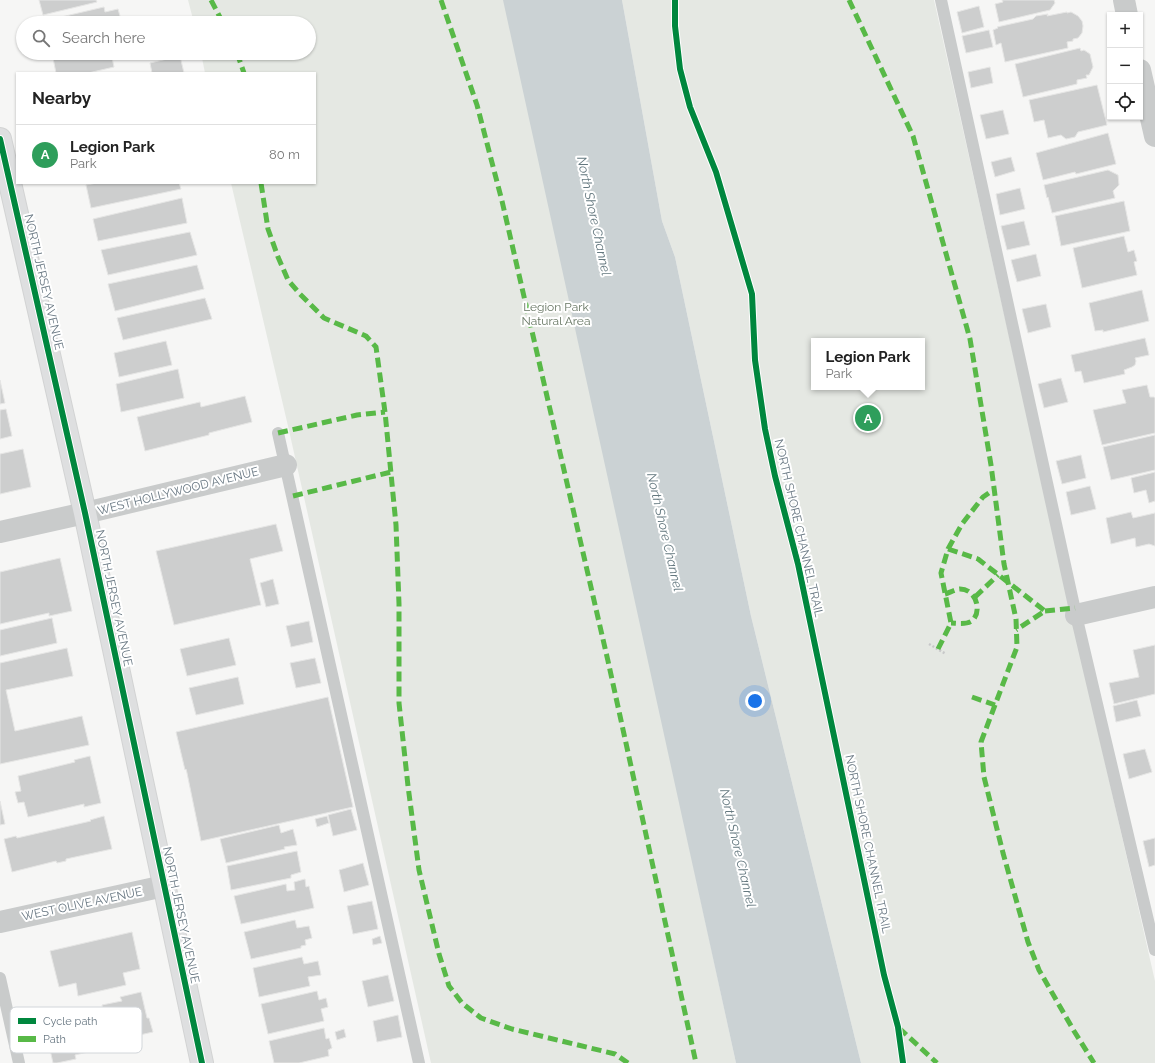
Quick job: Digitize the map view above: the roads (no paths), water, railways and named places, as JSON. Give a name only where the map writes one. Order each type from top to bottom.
[{"type":"main road","name":"NORTH JERSEY AVENUE","points":[[0,142],[85,513],[202,1063]]},
{"type":"street","points":[[1124,0],[1126,12]]},
{"type":"street","points":[[1143,83],[1155,136]]},
{"type":"street","name":"WEST HOLLYWOOD AVENUE","points":[[0,532],[286,465]]},
{"type":"street","points":[[1076,615],[1155,597]]},
{"type":"street","name":"WEST OLIVE AVENUE","points":[[0,922],[164,886]]},
{"type":"lane","points":[[941,0],[1076,615],[1155,950]]},
{"type":"lane","points":[[278,433],[418,1063]]},
{"type":"lane","points":[[0,978],[10,1023]]},
{"type":"lane","points":[[17,1053],[19,1063]]},
{"type":"water","name":"North Shore Channel","points":[[503,0],[622,0],[662,221],[675,257],[751,616],[861,1063],[736,1063]]},
{"type":"place","name":"Legion Park","points":[[868,418]]},
{"type":"park label","name":"Legion Park Natural Area","points":[[556,314]]}]
